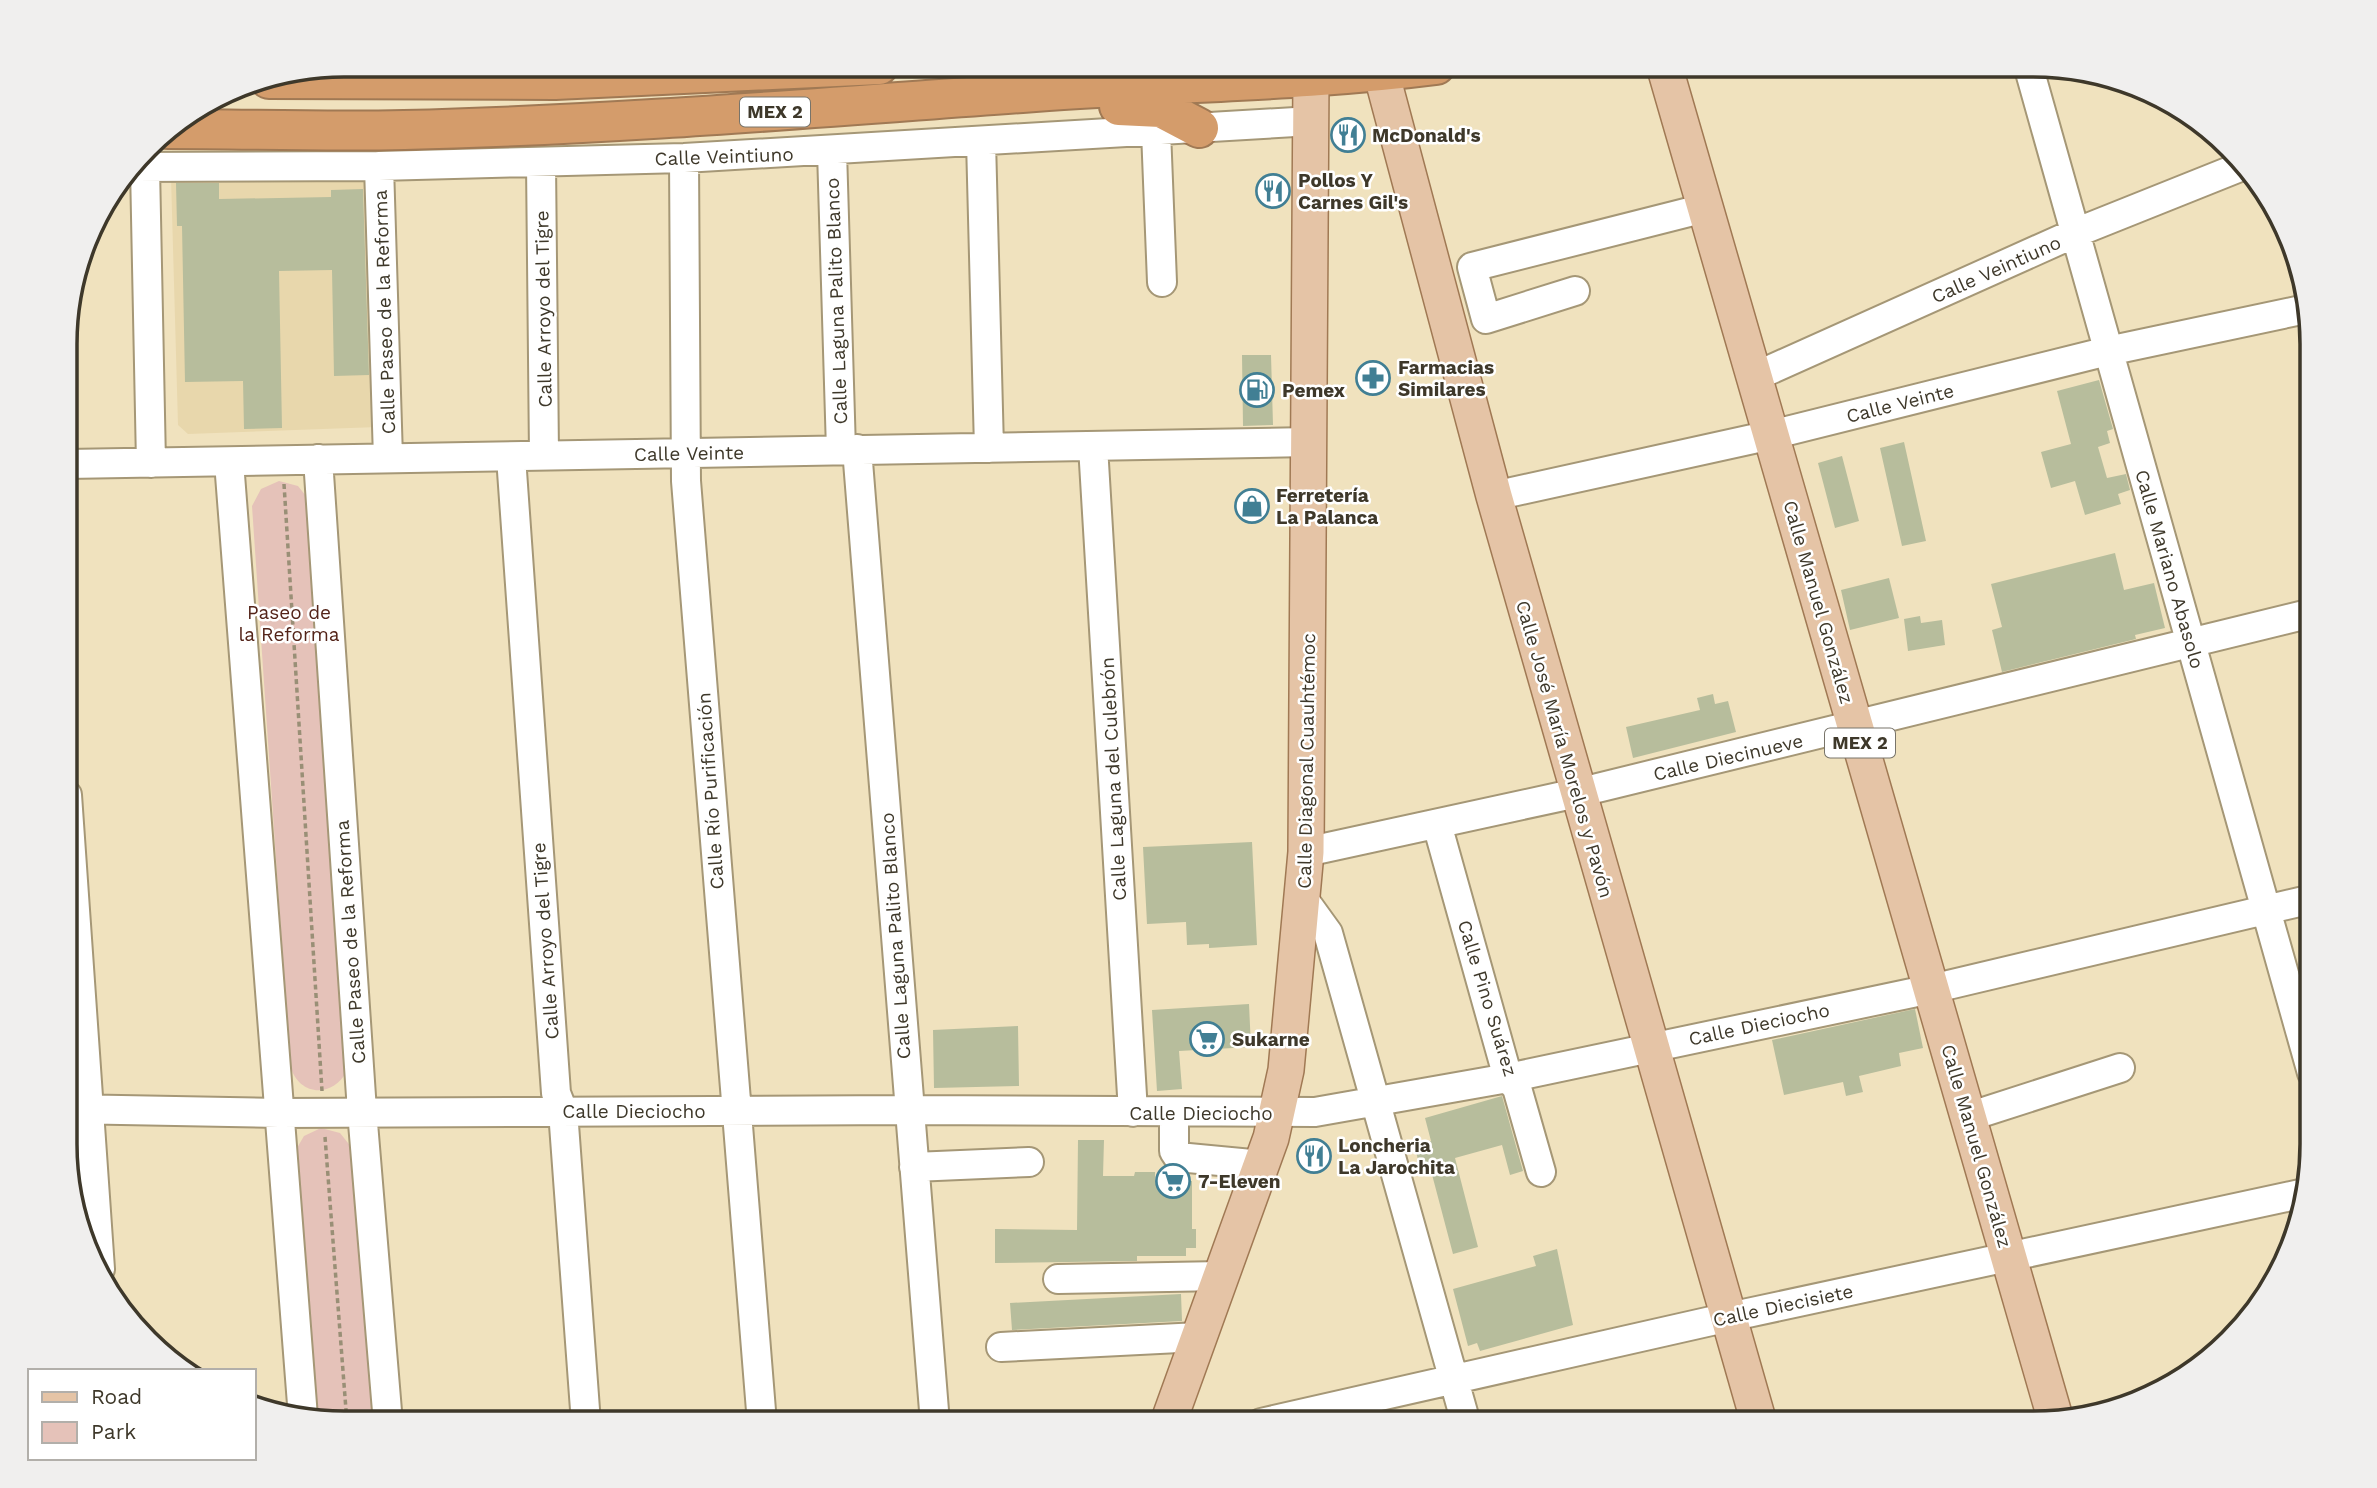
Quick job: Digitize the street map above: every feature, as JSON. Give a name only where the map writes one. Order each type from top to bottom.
[{"type":"highway","name":"MEX 2","points":[[308,79],[555,80],[620,77]]},
{"type":"highway","name":"MEX 2","points":[[185,129],[401,131],[554,125],[770,113],[1233,77]]},
{"type":"highway","points":[[1039,92],[1075,104],[1161,108],[1199,128]]},
{"type":"main road","name":"Calle Diagonal Cuauhtémoc","points":[[1172,1411],[1262,1165],[1278,1113],[1291,1035],[1306,852],[1311,77]]},
{"type":"main road","name":"Calle José María Morelos y Pavón","points":[[1382,77],[1494,496],[1577,793],[1755,1411]]},
{"type":"main road","name":"Calle Manuel González","points":[[1668,77],[2053,1410]]},
{"type":"street","name":"Calle Mariano Abasolo","points":[[2031,77],[2300,1031]]},
{"type":"street","name":"Calle Veintiuno","points":[[144,167],[379,166],[684,158],[1312,121]]},
{"type":"street","points":[[1156,131],[1162,282]]},
{"type":"street","points":[[981,141],[989,448]]},
{"type":"street","name":"Calle Laguna Palito Blanco","points":[[832,151],[849,449],[935,1411]]},
{"type":"street","name":"Calle Río Purificación","points":[[684,158],[686,481],[761,1411]]},
{"type":"street","name":"Calle Arroyo del Tigre","points":[[541,163],[544,456]]},
{"type":"street","name":"Calle Paseo de la Reforma","points":[[379,166],[388,458]]},
{"type":"street","name":"Calle Veintiuno","points":[[1754,377],[2076,233],[2235,169]]},
{"type":"street","points":[[140,171],[151,463]]},
{"type":"street","points":[[1575,291],[1486,319],[1472,267],[1706,208]]},
{"type":"street","name":"Calle Veinte","points":[[1494,496],[1771,435],[2108,351],[2298,311]]},
{"type":"street","name":"Calle Veinte","points":[[77,464],[1310,442]]},
{"type":"street","name":"Calle Laguna del Culebrón","points":[[1093,446],[1133,1112]]},
{"type":"street","name":"Calle Arroyo del Tigre","points":[[511,457],[556,1093],[563,1111],[585,1411]]},
{"type":"street","name":"Calle Paseo de la Reforma","points":[[318,459],[362,1111],[387,1411]]},
{"type":"street","points":[[229,462],[302,1408]]},
{"type":"street","name":"Calle Diecinueve","points":[[1306,852],[1577,793],[2300,616]]},
{"type":"street","name":"Calle Pino Suárez","points":[[1437,824],[1508,1079],[1517,1088],[1541,1172]]},
{"type":"street","points":[[1302,897],[1328,933],[1463,1411]]},
{"type":"street","name":"Calle Dieciocho","points":[[77,1109],[279,1113],[908,1110],[1315,1112],[1508,1079],[1931,989],[2300,903]]},
{"type":"street","points":[[1968,1117],[2120,1068]]},
{"type":"street","points":[[77,1109],[97,1245]]},
{"type":"street","points":[[1174,1112],[1174,1151],[1178,1157],[1262,1165]]},
{"type":"street","points":[[914,1167],[1029,1161]]},
{"type":"street","name":"Calle Diecisiete","points":[[1316,1411],[1728,1317],[2295,1196]]},
{"type":"street","points":[[1058,1279],[1222,1276]]},
{"type":"street","points":[[1001,1348],[1199,1338]]},
{"type":"path","points":[[283,461],[323,1112],[346,1411]]},
{"type":"shaded area","points":[[372,174],[378,427],[188,434],[178,425],[171,177]]},
{"type":"green space","name":"Paseo de la Reforma","points":[[279,481],[298,486],[310,501],[347,1071],[341,1080],[324,1090],[308,1088],[300,1083],[290,1065],[252,506],[261,489]]},
{"type":"green space","points":[[321,1128],[340,1133],[352,1148],[372,1411],[313,1409],[294,1153],[304,1136]]},
{"type":"building","points":[[176,183],[219,183],[219,199],[331,197],[331,190],[363,189],[369,375],[334,376],[332,270],[279,271],[282,428],[244,429],[243,381],[185,382],[182,226],[177,226]]},
{"type":"building","name":"Pemex","points":[[1242,355],[1271,355],[1273,425],[1243,426]]},
{"type":"building","points":[[2099,380],[2113,429],[2107,431],[2110,443],[2098,447],[2107,478],[2126,474],[2130,490],[2118,494],[2121,504],[2085,515],[2075,481],[2051,488],[2041,452],[2071,444],[2057,391]]},
{"type":"building","points":[[1904,442],[1926,541],[1902,546],[1880,448]]},
{"type":"building","points":[[1842,456],[1859,521],[1835,528],[1818,463]]},
{"type":"building","points":[[2115,553],[2124,590],[2154,583],[2165,628],[2135,635],[2136,639],[2002,672],[1992,630],[2002,627],[1991,584]]},
{"type":"building","points":[[1889,578],[1899,618],[1850,630],[1841,590]]},
{"type":"building","points":[[1920,616],[1921,623],[1942,620],[1945,645],[1908,651],[1904,619]]},
{"type":"building","points":[[1713,694],[1715,704],[1728,701],[1736,732],[1633,758],[1626,727],[1700,710],[1697,698]]},
{"type":"building","points":[[1252,842],[1257,945],[1209,948],[1209,944],[1187,945],[1186,922],[1147,924],[1143,847]]},
{"type":"building","points":[[1249,1004],[1251,1047],[1179,1051],[1182,1089],[1157,1091],[1152,1010]]},
{"type":"building","points":[[1915,1009],[1923,1048],[1899,1053],[1901,1066],[1859,1076],[1863,1092],[1846,1096],[1843,1082],[1784,1095],[1772,1040]]},
{"type":"building","points":[[1018,1026],[1019,1086],[934,1088],[933,1030]]},
{"type":"building","points":[[1502,1096],[1523,1171],[1510,1175],[1502,1145],[1455,1158],[1478,1247],[1453,1254],[1430,1167],[1421,1170],[1414,1145],[1431,1141],[1425,1118]]},
{"type":"building","points":[[1078,1140],[1104,1140],[1103,1176],[1134,1176],[1135,1172],[1155,1172],[1155,1181],[1192,1181],[1192,1229],[1196,1229],[1196,1248],[1186,1248],[1186,1256],[1137,1256],[1137,1261],[995,1263],[995,1229],[1077,1230]]},
{"type":"building","points":[[1557,1249],[1573,1325],[1480,1351],[1477,1343],[1468,1346],[1453,1289],[1536,1266],[1533,1256]]},
{"type":"building","points":[[1181,1294],[1182,1321],[1012,1330],[1010,1303]]},
{"type":"place","name":"McDonald's","points":[[1348,135]]},
{"type":"place","name":"Pollos Y Carnes Gil's","points":[[1273,191]]},
{"type":"place","name":"Farmacias Similares","points":[[1373,378]]},
{"type":"place","name":"Pemex","points":[[1257,390]]},
{"type":"place","name":"Ferretería La Palanca","points":[[1252,506]]},
{"type":"place","name":"Sukarne","points":[[1207,1039]]},
{"type":"place","name":"Loncheria La Jarochita","points":[[1314,1156]]},
{"type":"place","name":"7-Eleven","points":[[1173,1181]]}]
